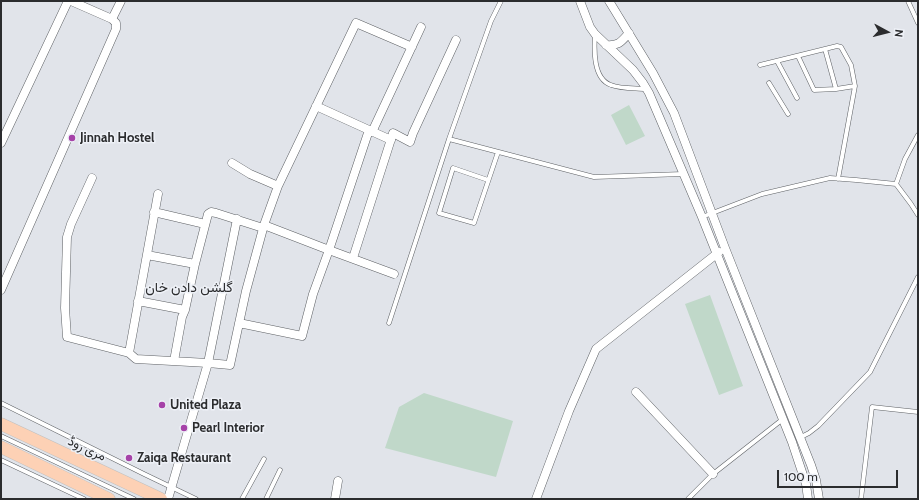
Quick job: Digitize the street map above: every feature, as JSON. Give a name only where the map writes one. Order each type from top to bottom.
[{"type":"main road","name":"مری روڈ","points":[[1,424],[161,499]]},
{"type":"main road","points":[[1,447],[109,499]]},
{"type":"street","points":[[1,143],[69,1],[112,19],[116,23],[116,29],[1,290]]},
{"type":"street","points":[[90,10],[94,1]]},
{"type":"street","points":[[112,19],[121,1]]},
{"type":"street","points":[[580,1],[590,27],[595,34],[632,70],[648,91],[702,217],[783,419],[806,484],[808,499]]},
{"type":"street","points":[[609,1],[660,86],[674,113],[711,213],[816,480],[818,499]]},
{"type":"street","points":[[92,178],[71,224],[67,237],[65,308],[67,337],[129,353],[136,359],[230,365],[246,291],[264,226],[278,186],[356,22],[412,47]]},
{"type":"street","points":[[239,323],[302,336],[313,294],[371,131],[421,27]]},
{"type":"street","points":[[606,45],[613,46],[620,43],[629,33]]},
{"type":"street","points":[[353,258],[393,134],[410,142],[456,40]]},
{"type":"street","points":[[648,91],[660,86]]},
{"type":"street","points":[[316,106],[391,140]]},
{"type":"street","points":[[232,163],[250,174],[278,186]]},
{"type":"street","points":[[129,353],[158,194]]},
{"type":"street","points":[[154,212],[205,224]]},
{"type":"street","points":[[174,361],[182,317],[185,310],[195,264],[208,214],[211,212],[264,226],[394,274]]},
{"type":"street","points":[[168,499],[208,363],[237,219]]},
{"type":"street","points":[[536,499],[569,411],[596,349],[725,248]]},
{"type":"street","points":[[147,255],[195,264]]},
{"type":"street","points":[[138,301],[185,310]]},
{"type":"street","points":[[636,392],[713,474]]},
{"type":"street","points":[[335,499],[338,481]]},
{"type":"lane","points":[[388,323],[449,139],[491,21],[501,1]]},
{"type":"lane","points":[[908,1],[918,23]]},
{"type":"lane","points":[[595,34],[594,54],[598,71],[604,80],[609,85],[648,91]]},
{"type":"lane","points":[[760,65],[838,46],[842,47],[851,65],[856,86],[838,179]]},
{"type":"lane","points":[[825,49],[836,89]]},
{"type":"lane","points":[[798,56],[814,90],[856,86]]},
{"type":"lane","points":[[777,61],[797,98]]},
{"type":"lane","points":[[769,83],[788,114]]},
{"type":"lane","points":[[896,184],[905,159],[918,135]]},
{"type":"lane","points":[[449,139],[594,177],[683,174]]},
{"type":"lane","points":[[488,180],[453,168],[439,213],[474,223],[498,152]]},
{"type":"lane","points":[[702,217],[762,194],[830,178],[896,184],[918,215]]},
{"type":"lane","points":[[792,442],[810,433],[818,426],[870,372],[918,277]]},
{"type":"lane","points":[[1,402],[171,488],[196,499]]},
{"type":"lane","points":[[861,499],[872,407],[918,412]]},
{"type":"lane","points":[[689,498],[713,474],[783,419]]},
{"type":"lane","points":[[1,436],[134,499]]},
{"type":"lane","points":[[242,499],[264,459]]},
{"type":"lane","points":[[1,460],[84,499]]},
{"type":"lane","points":[[266,499],[280,470]]},
{"type":"green space","points":[[629,105],[645,136],[626,145],[611,115]]},
{"type":"green space","points":[[710,295],[743,386],[719,395],[685,304]]},
{"type":"green space","points":[[424,393],[513,421],[496,477],[385,448],[399,407]]},
{"type":"place","name":"Jinnah Hostel","points":[[72,138]]},
{"type":"place","name":"United Plaza","points":[[162,405]]},
{"type":"place","name":"Pearl Interior","points":[[184,428]]},
{"type":"place","name":"Zaiqa Restaurant","points":[[129,458]]},
{"type":"district","name":"گلشن دادن خان","points":[[189,288]]}]
